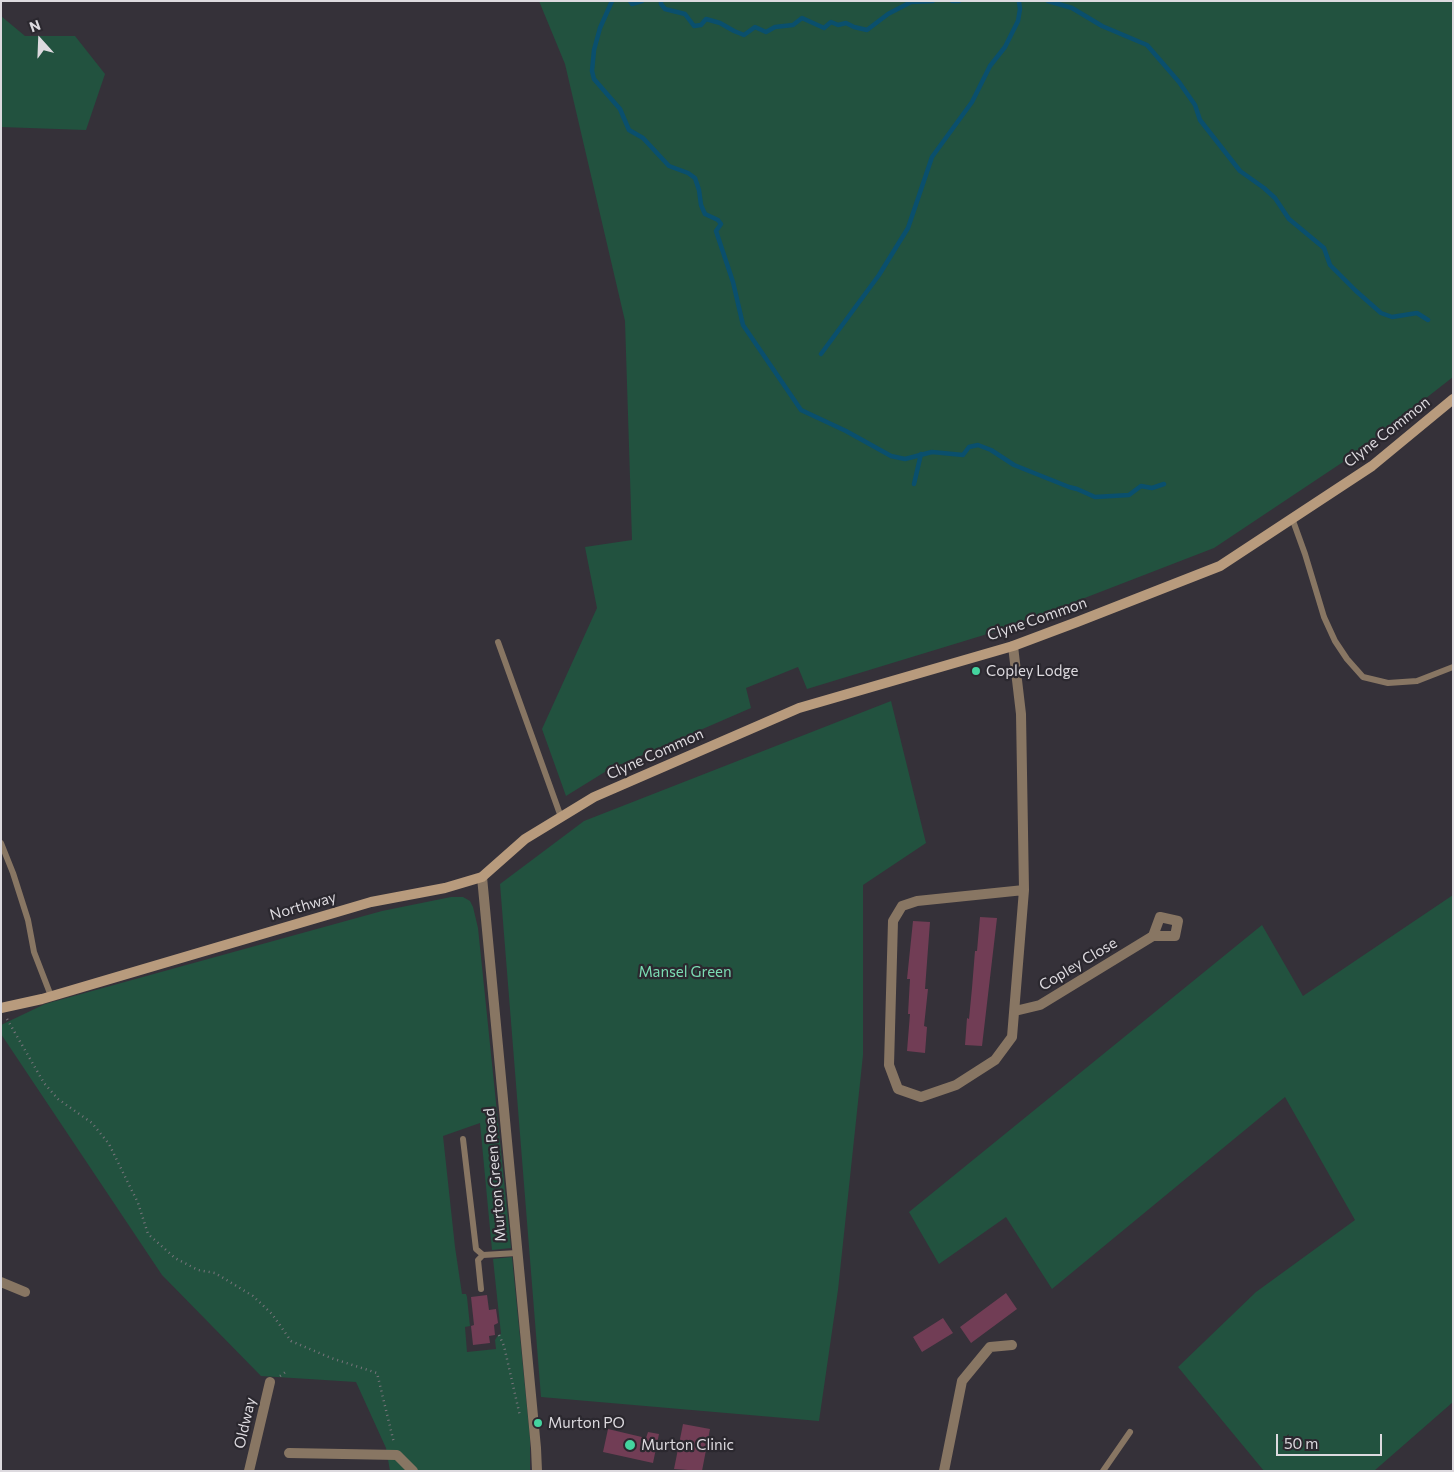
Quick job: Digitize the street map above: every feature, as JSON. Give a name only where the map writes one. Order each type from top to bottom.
[{"type":"main road","name":"Clyne Common","points":[[594,797],[800,708],[1013,646],[1220,566],[1372,466],[1453,399]]},
{"type":"main road","name":"Northway","points":[[1,1008],[51,996],[371,902],[445,888],[482,877],[525,839],[594,797]]},
{"type":"street","points":[[1013,646],[1021,714],[1024,890],[1012,1037],[995,1060],[956,1085],[921,1098],[898,1089],[889,1065],[893,921],[902,906],[917,902],[1024,890]]},
{"type":"street","name":"Murton Green Road","points":[[482,877],[537,1471]]},
{"type":"street","name":"Copley Close","points":[[1015,1011],[1040,1005],[1153,936]]},
{"type":"street","points":[[1,1282],[25,1292]]},
{"type":"street","points":[[944,1471],[962,1381],[990,1347],[1012,1345]]},
{"type":"street","name":"Oldway","points":[[249,1471],[270,1382]]},
{"type":"street","points":[[289,1453],[397,1455],[413,1471]]},
{"type":"lane","points":[[1292,518],[1324,617],[1334,641],[1363,676],[1388,682],[1417,681],[1453,667]]},
{"type":"lane","points":[[498,642],[561,817]]},
{"type":"lane","points":[[1,843],[28,920],[34,952],[51,996]]},
{"type":"lane","points":[[462,1139],[476,1250],[483,1255]]},
{"type":"lane","points":[[481,1289],[478,1260],[483,1255],[517,1252]]},
{"type":"lane","points":[[1103,1471],[1130,1432]]},
{"type":"path","points":[[6,1018],[44,1083],[58,1099],[92,1122],[110,1144],[138,1202],[148,1234],[175,1258],[198,1270],[215,1273],[252,1296],[272,1314],[291,1341],[331,1358],[377,1372],[397,1455]]},
{"type":"path","points":[[499,1335],[504,1346],[520,1422]]},
{"type":"green space","points":[[539,1],[1453,1],[1453,377],[1352,456],[1214,548],[1007,628],[807,689],[798,667],[746,688],[751,708],[608,770],[566,796],[542,729],[597,608],[585,547],[632,540],[625,321],[565,64]]},
{"type":"green space","points":[[1,16],[25,36],[75,36],[105,74],[86,130],[1,127]]},
{"type":"green space","name":"Mansel Green","points":[[891,701],[926,843],[863,885],[863,1055],[838,1290],[819,1421],[541,1397],[500,884],[584,821]]},
{"type":"green space","points":[[1453,895],[1453,1402],[1374,1471],[1264,1471],[1178,1367],[1256,1292],[1355,1220],[1285,1097],[1052,1289],[1006,1217],[939,1264],[909,1212],[1262,925],[1303,996]]},
{"type":"green space","points":[[451,897],[463,897],[470,901],[478,928],[511,1248],[492,1250],[480,1123],[443,1136],[462,1294],[466,1294],[467,1297],[470,1326],[465,1327],[467,1352],[496,1349],[495,1340],[501,1334],[493,1259],[512,1257],[530,1438],[530,1471],[390,1471],[386,1448],[356,1382],[261,1376],[162,1275],[1,1034],[1,1025],[45,1004],[382,911]]},
{"type":"building","points":[[980,917],[997,918],[982,1046],[965,1045]]},
{"type":"building","points":[[913,921],[930,922],[925,989],[928,989],[924,1026],[927,1027],[925,1053],[907,1051],[910,979],[907,979]]},
{"type":"building","points":[[1006,1293],[1017,1309],[971,1343],[960,1327]]},
{"type":"building","points":[[487,1295],[489,1310],[496,1309],[498,1323],[494,1325],[495,1335],[489,1336],[490,1343],[473,1345],[471,1326],[474,1325],[471,1297]]},
{"type":"building","points":[[943,1318],[953,1333],[922,1352],[913,1337]]},
{"type":"building","points":[[683,1424],[710,1429],[702,1471],[674,1469]]},
{"type":"building","name":"Murton Clinic","points":[[608,1429],[646,1438],[648,1432],[659,1434],[653,1463],[603,1452]]},
{"type":"waterway","points":[[612,1],[600,28],[594,50],[592,71],[594,79],[620,109],[629,130],[643,138],[669,166],[688,173],[695,178],[705,214],[718,220],[721,224],[716,231],[733,282],[743,325],[801,410],[846,431],[891,456],[905,459],[932,452],[963,455],[969,447],[978,445],[991,450],[1014,465],[1095,497],[1129,495],[1141,486],[1152,488],[1164,484]]},
{"type":"waterway","points":[[630,1],[632,4],[642,1]]},
{"type":"waterway","points":[[661,1],[665,9],[685,14],[694,26],[701,25],[706,19],[720,23],[744,35],[755,27],[766,32],[775,27],[793,25],[802,18],[824,28],[831,22],[838,25],[846,23],[867,30],[888,14],[911,2],[933,1]]},
{"type":"waterway","points":[[952,1],[959,1]]},
{"type":"waterway","points":[[1048,1],[1072,8],[1102,26],[1147,45],[1179,82],[1195,105],[1200,120],[1240,171],[1275,198],[1289,219],[1324,248],[1330,265],[1356,291],[1381,313],[1392,317],[1417,313],[1428,320]]},
{"type":"waterway","points":[[821,354],[879,275],[908,228],[932,157],[972,102],[990,66],[1005,47],[1018,21],[1019,2]]},
{"type":"waterway","points":[[914,484],[921,454]]},
{"type":"place","name":"Copley Lodge","points":[[976,671]]},
{"type":"place","name":"Murton PO","points":[[538,1423]]},
{"type":"place","name":"Murton Clinic","points":[[630,1445]]}]
